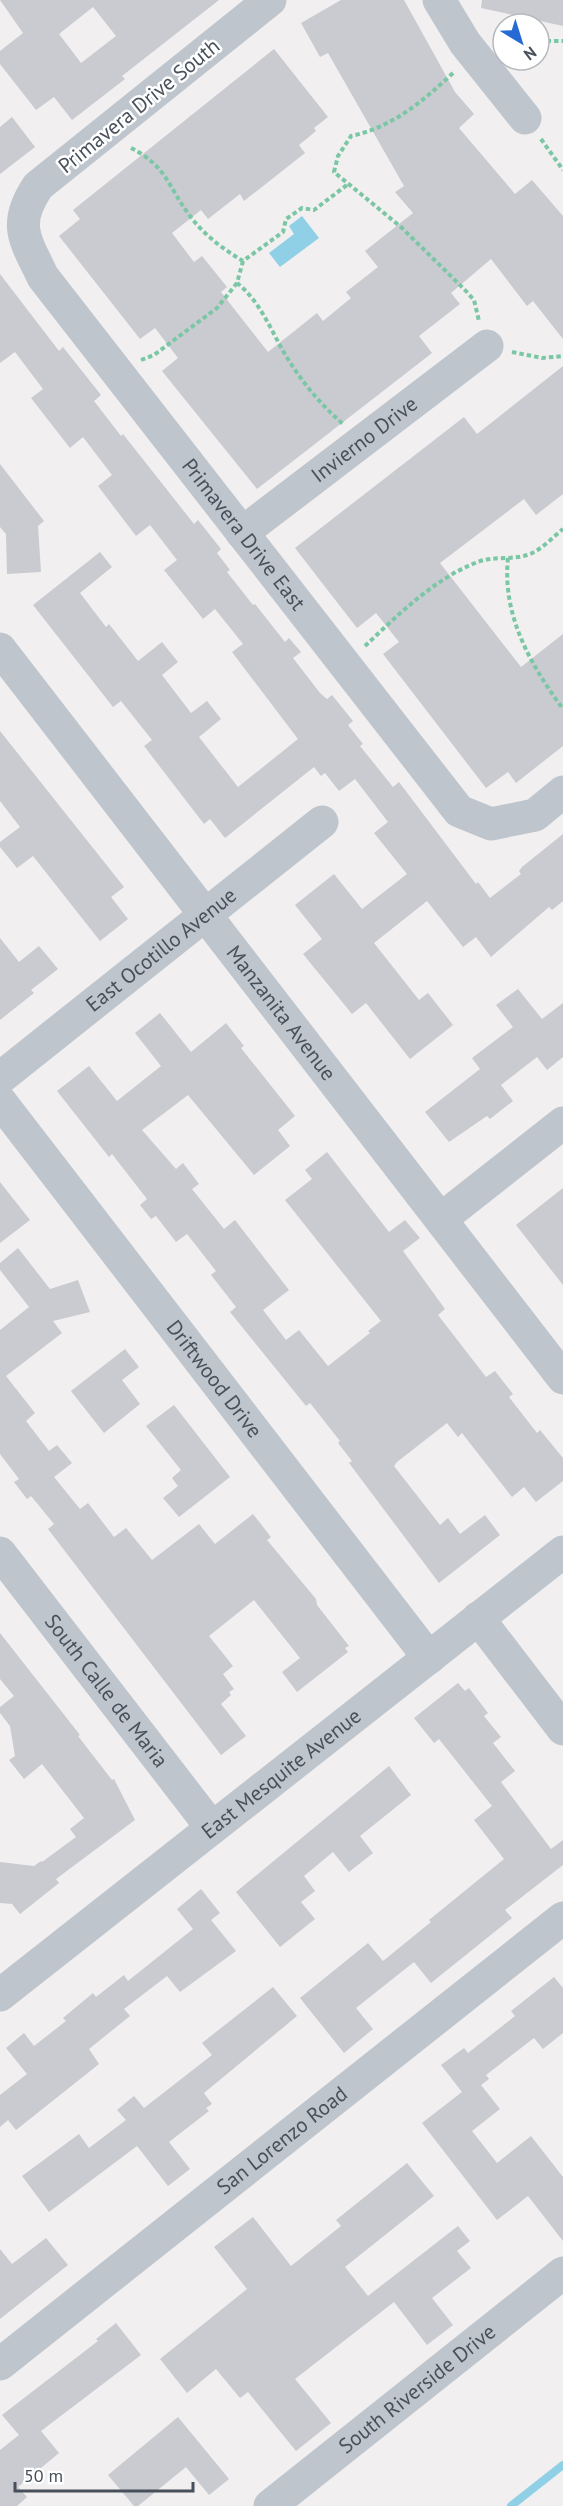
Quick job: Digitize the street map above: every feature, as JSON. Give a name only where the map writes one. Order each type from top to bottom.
[{"type":"street","name":"Primavera Drive South","points":[[21,221],[27,202],[38,186],[270,0]]},
{"type":"street","points":[[439,0],[473,54],[525,118]]},
{"type":"street","name":"Primavera Drive East","points":[[21,221],[27,244],[43,277],[459,811],[491,824],[535,815],[563,792]]},
{"type":"street","name":"Invierno Drive","points":[[242,533],[487,346]]},
{"type":"street","name":"Manzanita Avenue","points":[[0,649],[563,1378]]},
{"type":"street","name":"East Ocotillo Avenue","points":[[0,1078],[322,822]]},
{"type":"street","name":"Driftwood Drive","points":[[0,1101],[429,1658]]},
{"type":"street","points":[[441,1219],[563,1123]]},
{"type":"street","name":"East Mesquite Avenue","points":[[0,1995],[563,1552]]},
{"type":"street","name":"South Calle de Maria","points":[[0,1553],[212,1828]]},
{"type":"street","points":[[478,1618],[563,1729]]},
{"type":"street","name":"San Lorenzo Road","points":[[0,2364],[563,1918]]},
{"type":"street","name":"South Riverside Drive","points":[[270,2506],[563,2272]]},
{"type":"path","points":[[473,54],[420,104],[375,131],[351,136],[338,156],[334,172],[401,228],[474,300],[487,346],[542,358],[563,356]]},
{"type":"path","points":[[525,118],[563,170]]},
{"type":"path","points":[[104,134],[144,155],[162,169],[190,216],[203,232],[243,261]]},
{"type":"path","points":[[121,376],[218,308],[237,283],[243,261],[283,232],[286,219],[302,208],[314,210],[347,185]]},
{"type":"path","points":[[237,283],[257,303],[286,356],[318,402],[363,441]]},
{"type":"path","points":[[346,666],[397,616],[440,582],[474,563],[492,557],[508,558],[530,554],[563,529]]},
{"type":"path","points":[[508,558],[511,602],[517,632],[530,662],[563,709]]},
{"type":"water","points":[[302,216],[319,238],[280,267],[269,253],[294,234],[289,226]]},
{"type":"building","points":[[0,0],[219,0],[122,76],[125,79],[72,120],[54,97],[36,110],[0,64],[0,51],[23,33]],"holes":[[[93,7],[116,36],[81,63],[59,34]]]},
{"type":"building","points":[[341,0],[404,0],[455,92],[474,114],[459,128],[515,194],[532,180],[563,216],[563,339],[533,301],[527,306],[491,259],[451,293],[460,304],[419,336],[432,353],[257,489],[162,371],[178,358],[155,328],[140,339],[59,236],[80,219],[73,210],[274,49],[328,117],[314,128],[316,131],[299,145],[305,153],[244,201],[240,194],[208,219],[201,210],[172,233],[194,262],[202,256],[227,287],[221,292],[268,352],[317,313],[323,321],[351,298],[346,292],[378,267],[365,251],[413,213],[395,192],[404,186],[328,53],[320,57],[301,23]]},
{"type":"building","points":[[482,0],[563,0],[563,26],[551,23],[551,12],[499,12],[481,8]]},
{"type":"building","points":[[12,117],[35,147],[0,174],[0,127]]},
{"type":"building","points":[[0,274],[59,351],[63,347],[101,395],[94,401],[121,436],[123,434],[194,524],[198,520],[221,549],[217,553],[230,570],[227,572],[253,605],[255,604],[285,642],[289,638],[301,652],[293,658],[320,693],[327,699],[332,695],[353,721],[348,725],[363,744],[360,746],[393,787],[399,782],[476,884],[478,882],[490,898],[521,874],[519,871],[522,867],[563,834],[563,901],[552,910],[549,907],[491,957],[476,937],[463,947],[427,901],[374,943],[419,1000],[428,993],[453,1025],[410,1059],[366,1003],[352,1014],[303,954],[322,939],[295,905],[334,874],[362,909],[407,874],[374,833],[388,822],[355,779],[339,791],[325,773],[321,776],[314,767],[225,838],[210,819],[204,824],[144,746],[152,740],[121,701],[113,707],[33,605],[100,552],[112,567],[80,593],[106,627],[109,624],[138,661],[162,642],[178,662],[162,675],[191,713],[207,701],[221,719],[199,737],[238,787],[298,739],[232,652],[243,644],[215,609],[203,619],[164,570],[177,560],[150,525],[136,536],[98,486],[112,475],[83,437],[70,448],[31,398],[43,389],[15,352],[0,363]]},
{"type":"building","points":[[563,366],[563,494],[536,515],[524,499],[440,563],[521,667],[563,634],[563,746],[516,783],[508,772],[486,788],[383,654],[399,642],[376,613],[357,628],[295,548],[464,417],[477,434]]},
{"type":"building","points":[[0,464],[44,521],[38,526],[41,572],[7,574],[6,534],[0,527]]},
{"type":"building","points":[[0,731],[124,887],[111,897],[128,919],[100,941],[33,856],[17,868],[0,847],[0,842],[20,827],[0,801]]},
{"type":"building","points":[[0,938],[19,962],[39,946],[58,969],[31,990],[34,993],[0,1020]]},
{"type":"building","points":[[518,989],[542,1019],[563,1003],[563,1057],[547,1070],[537,1057],[501,1085],[513,1101],[490,1119],[487,1116],[449,1142],[425,1112],[480,1069],[472,1058],[513,1027],[496,1005]]},
{"type":"building","points":[[160,1013],[191,1052],[226,1023],[244,1046],[241,1048],[295,1116],[278,1130],[290,1146],[254,1175],[188,1095],[142,1130],[176,1169],[183,1163],[199,1184],[192,1189],[224,1229],[235,1220],[289,1290],[263,1310],[286,1340],[299,1330],[328,1366],[370,1333],[368,1331],[381,1321],[285,1200],[312,1179],[305,1170],[327,1152],[389,1232],[405,1220],[420,1238],[403,1251],[445,1309],[438,1315],[486,1377],[495,1371],[513,1394],[509,1397],[537,1433],[540,1430],[563,1458],[563,1481],[536,1502],[524,1487],[512,1497],[462,1433],[458,1437],[447,1423],[397,1462],[394,1466],[440,1525],[448,1518],[460,1534],[485,1515],[500,1535],[439,1583],[349,1463],[352,1461],[338,1443],[340,1441],[310,1403],[306,1406],[230,1312],[236,1307],[211,1275],[216,1271],[187,1234],[176,1242],[156,1216],[151,1219],[140,1205],[147,1199],[112,1154],[109,1157],[57,1091],[89,1066],[117,1101],[161,1066],[135,1033]]},
{"type":"building","points":[[0,1182],[30,1220],[0,1243]]},
{"type":"building","points":[[563,1188],[563,1285],[516,1225]]},
{"type":"building","points":[[18,1248],[50,1289],[78,1280],[90,1312],[53,1321],[62,1333],[6,1376],[35,1413],[26,1421],[49,1451],[57,1445],[72,1463],[54,1477],[80,1509],[88,1503],[114,1537],[126,1528],[152,1560],[199,1524],[215,1544],[253,1514],[271,1537],[267,1540],[316,1599],[317,1605],[349,1646],[345,1648],[348,1652],[297,1692],[282,1672],[300,1658],[254,1600],[209,1636],[233,1666],[223,1674],[234,1689],[229,1692],[231,1695],[221,1704],[246,1736],[221,1755],[48,1529],[54,1524],[31,1496],[27,1499],[14,1482],[19,1479],[0,1454],[0,1330],[29,1307],[0,1270],[0,1263]]},
{"type":"building","points":[[125,1349],[139,1367],[122,1380],[140,1404],[104,1433],[71,1391]]},
{"type":"building","points":[[174,1405],[230,1477],[179,1517],[163,1498],[178,1486],[172,1478],[181,1470],[146,1426]]},
{"type":"building","points":[[0,1633],[80,1735],[78,1736],[112,1780],[114,1779],[135,1820],[56,1879],[59,1883],[20,1914],[12,1904],[0,1903],[0,1862],[34,1866],[42,1862],[76,1837],[70,1829],[84,1818],[42,1764],[24,1779],[9,1760],[15,1756],[10,1726],[0,1713],[0,1707],[14,1696],[0,1679]]},
{"type":"building","points":[[458,1683],[465,1691],[469,1688],[488,1713],[484,1716],[501,1737],[493,1743],[515,1771],[501,1782],[551,1849],[563,1840],[563,1865],[505,1910],[512,1918],[431,1983],[414,1962],[356,2008],[373,2029],[344,2053],[300,1998],[368,1943],[383,1961],[504,1859],[474,1820],[492,1806],[439,1739],[434,1743],[414,1718]]},
{"type":"building","points":[[389,1766],[411,1795],[360,1836],[373,1853],[349,1872],[333,1852],[304,1876],[315,1891],[301,1902],[315,1919],[280,1947],[236,1892]]},
{"type":"building","points":[[201,1889],[220,1913],[211,1920],[236,1951],[180,1992],[167,1976],[124,2009],[130,2016],[89,2049],[99,2064],[16,2130],[8,2120],[0,2127],[0,2095],[27,2074],[6,2048],[24,2033],[34,2046],[66,2021],[63,2018],[93,1993],[96,1997],[124,1975],[128,1981],[193,1929],[177,1909]]},
{"type":"building","points":[[554,1977],[563,1988],[563,2033],[543,2049],[534,2038],[486,2075],[489,2079],[481,2085],[500,2109],[472,2131],[497,2163],[531,2136],[563,2177],[563,2241],[528,2196],[497,2220],[422,2123],[462,2092],[441,2065],[464,2048],[468,2053],[515,2016],[511,2011]]},
{"type":"building","points":[[273,1987],[297,2016],[204,2093],[212,2104],[206,2108],[209,2111],[169,2142],[190,2169],[168,2186],[137,2146],[49,2212],[22,2176],[79,2134],[89,2148],[126,2120],[117,2110],[134,2096],[144,2108],[212,2055],[202,2043]]},
{"type":"building","points":[[407,2163],[434,2196],[345,2267],[368,2296],[458,2226],[470,2241],[457,2251],[471,2268],[432,2298],[453,2325],[427,2345],[394,2302],[295,2379],[331,2423],[296,2451],[248,2392],[240,2398],[216,2369],[187,2393],[160,2359],[247,2289],[214,2247],[253,2217],[291,2266],[341,2226],[336,2220]]},
{"type":"building","points":[[46,2238],[68,2265],[0,2319],[0,2249],[12,2264]]},
{"type":"building","points":[[116,2323],[141,2355],[41,2431],[59,2453],[18,2487],[27,2497],[17,2506],[0,2506],[0,2450],[19,2435],[2,2415],[98,2341],[96,2339]]},
{"type":"building","points":[[178,2417],[229,2479],[209,2495],[186,2467],[138,2506],[134,2506],[108,2475]]},
{"type":"waterway","points":[[511,2506],[563,2465]]}]
